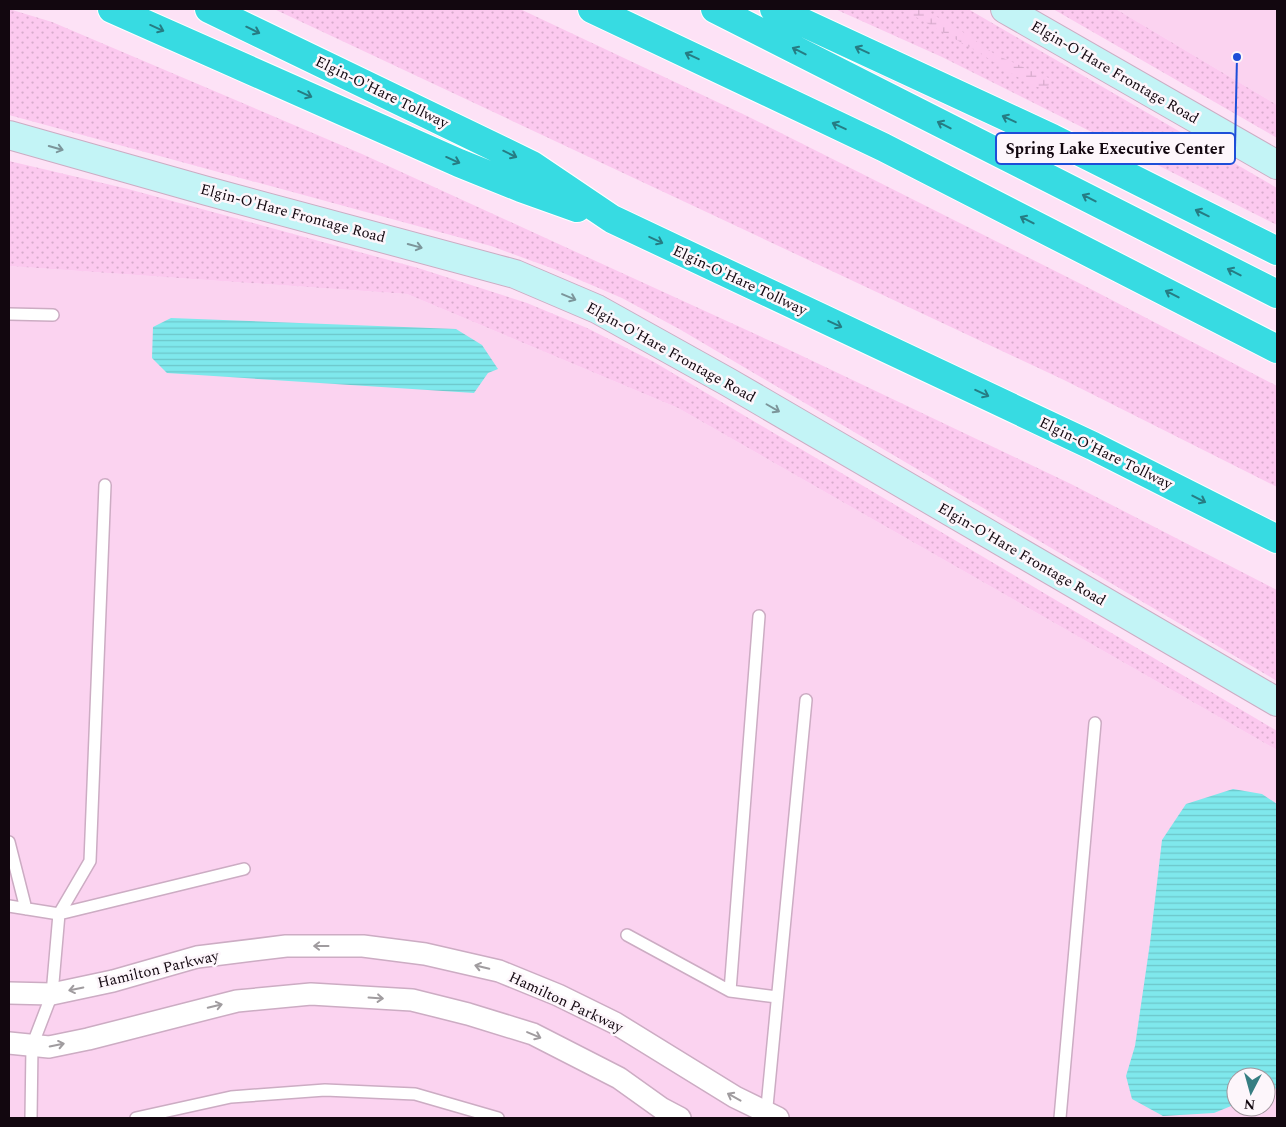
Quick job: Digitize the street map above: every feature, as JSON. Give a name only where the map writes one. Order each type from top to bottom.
[{"type":"highway","points":[[112,9],[459,163],[521,188],[612,220]]},
{"type":"highway","name":"Elgin-O'Hare Tollway","points":[[209,9],[532,165],[612,220],[1093,446],[1277,539]]},
{"type":"highway","points":[[592,9],[883,147],[1277,349]]},
{"type":"highway","points":[[715,9],[1277,294]]},
{"type":"highway","points":[[774,9],[1052,138],[1277,250]]},
{"type":"main road","name":"Elgin-O'Hare Frontage Road","points":[[1005,9],[1277,165]]},
{"type":"main road","name":"Elgin-O'Hare Frontage Road","points":[[9,135],[207,191],[507,271],[597,309],[728,382],[1277,702]]},
{"type":"street","name":"Hamilton Parkway","points":[[9,994],[52,994],[113,981],[197,957],[286,946],[363,946],[425,954],[499,971],[558,995],[615,1023],[734,1097],[770,1116]]},
{"type":"street","points":[[9,1044],[49,1047],[237,1001],[311,994],[412,1000],[468,1014],[533,1034],[618,1078],[661,1108],[680,1118]]},
{"type":"lane","points":[[9,314],[53,315]]},
{"type":"lane","points":[[31,1118],[32,1046],[52,994],[59,914],[90,860],[105,485]]},
{"type":"lane","points":[[730,991],[759,616]]},
{"type":"lane","points":[[770,1116],[777,997],[806,700]]},
{"type":"lane","points":[[1060,1118],[1095,723]]},
{"type":"lane","points":[[9,842],[26,909]]},
{"type":"lane","points":[[9,906],[59,914],[244,869]]},
{"type":"lane","points":[[627,935],[730,991],[777,997]]},
{"type":"lane","points":[[136,1118],[231,1097],[325,1090],[415,1094],[498,1118]]},
{"type":"shaded area","points":[[1116,9],[1277,9],[1277,105]]},
{"type":"shaded area","points":[[9,266],[407,294],[678,408],[1277,750],[1277,1118],[9,1118]]},
{"type":"green space","points":[[9,9],[52,22],[362,154],[777,344],[1071,484],[1277,590],[1277,681],[681,330],[622,298],[554,269],[491,246],[9,115]]},
{"type":"green space","points":[[274,9],[520,9],[747,116],[1083,285],[1277,386],[1277,487],[1064,380]]},
{"type":"green space","points":[[835,9],[968,9],[1277,188],[1277,225],[942,57]]},
{"type":"green space","points":[[897,9],[923,9],[960,30],[996,55],[1051,79],[1050,85],[1041,88],[1030,85],[978,52],[916,17]]},
{"type":"green space","points":[[1053,9],[1116,9],[1277,105],[1277,138]]},
{"type":"green space","points":[[9,161],[128,189],[418,268],[527,303],[587,328],[654,362],[1277,731],[1277,750],[678,408],[407,294],[9,266]]},
{"type":"water","points":[[171,318],[456,329],[482,345],[498,369],[488,373],[474,393],[167,373],[152,358],[153,327]]},
{"type":"water","points":[[1233,789],[1262,794],[1277,804],[1277,1088],[1276,1067],[1226,1067],[1226,1108],[1214,1113],[1163,1116],[1132,1099],[1126,1076],[1135,1046],[1162,840],[1186,804]]},
{"type":"place","name":"Spring Lake Executive Center","points":[[1237,57]]}]
